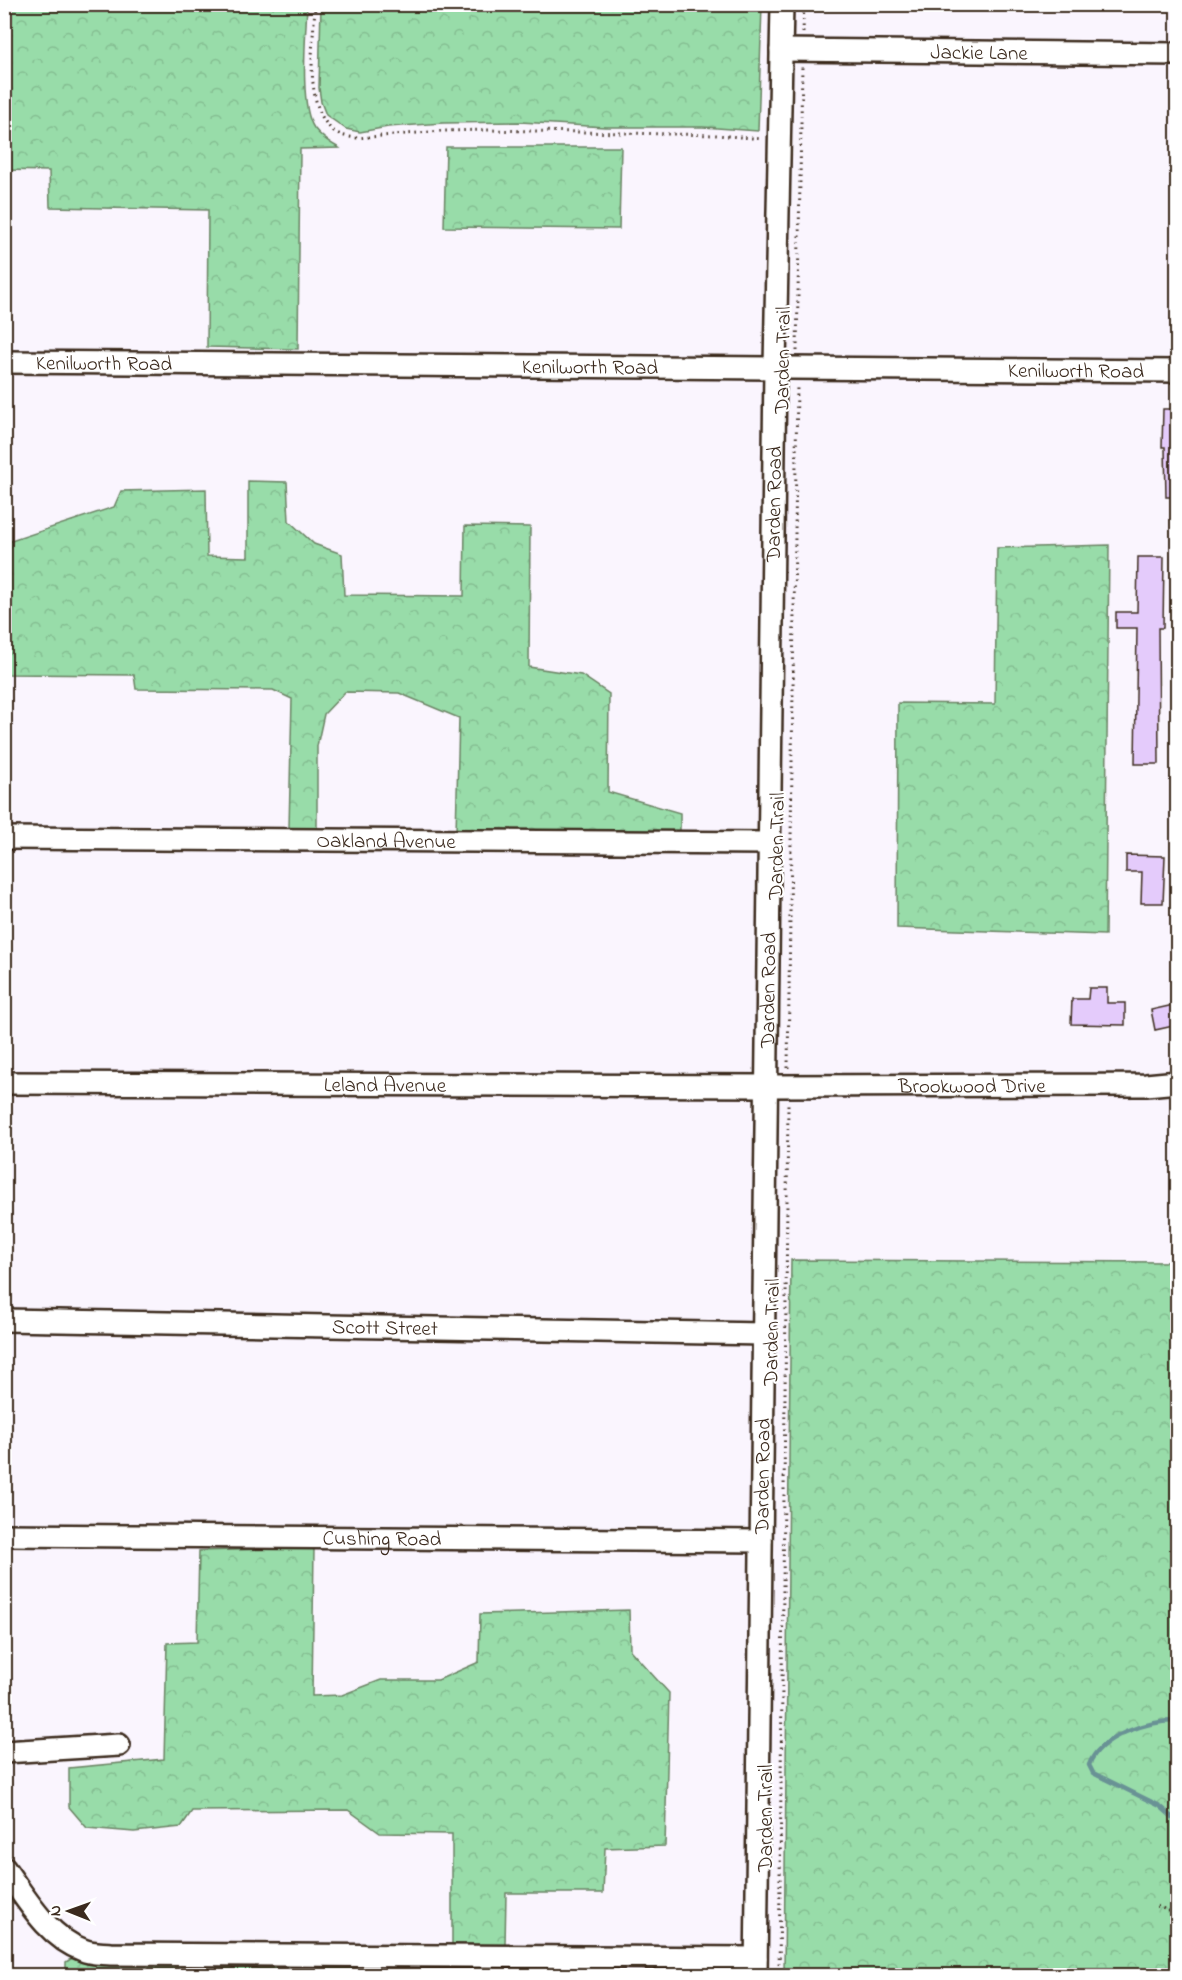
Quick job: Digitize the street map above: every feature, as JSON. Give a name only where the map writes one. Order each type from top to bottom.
[{"type":"street","name":"Darden Road","points":[[756,1967],[775,367],[782,4]]},
{"type":"street","name":"Jackie Lane","points":[[781,50],[1178,54]]},
{"type":"street","name":"Kenilworth Road","points":[[4,362],[1178,371]]},
{"type":"street","name":"Oakland Avenue","points":[[4,838],[769,843]]},
{"type":"street","name":"Brookwood Drive","points":[[766,1086],[1146,1085],[1178,1082]]},
{"type":"street","name":"Leland Avenue","points":[[4,1083],[766,1086]]},
{"type":"street","name":"Scott Street","points":[[4,1320],[764,1334]]},
{"type":"street","name":"Cushing Road","points":[[4,1536],[760,1541]]},
{"type":"street","points":[[4,1752],[119,1745]]},
{"type":"street","points":[[4,1868],[46,1924],[64,1940],[84,1951],[111,1954],[756,1967]]},
{"type":"path","points":[[315,4],[313,87],[316,103],[327,124],[336,133],[365,138],[433,131],[488,130],[716,135],[764,139]]},
{"type":"path","name":"Darden Trail","points":[[779,1976],[797,368],[804,4]]},
{"type":"path","points":[[1157,1906],[1178,1915]]},
{"type":"green space","points":[[5,4],[307,5],[304,69],[309,118],[320,134],[339,148],[300,149],[298,349],[207,347],[208,210],[50,207],[49,171],[5,170]]},
{"type":"green space","points":[[321,5],[762,5],[758,131],[703,127],[605,127],[520,122],[443,123],[388,127],[360,132],[346,129],[326,115],[321,102],[319,88]]},
{"type":"green space","points":[[446,147],[621,147],[619,229],[444,227]]},
{"type":"green space","points":[[248,481],[287,482],[289,521],[314,544],[342,554],[344,595],[464,596],[465,526],[530,527],[529,667],[581,675],[609,694],[608,792],[680,813],[680,834],[456,832],[459,718],[399,693],[345,692],[324,714],[317,746],[317,828],[289,828],[292,699],[273,690],[136,689],[134,675],[5,674],[5,543],[114,507],[121,491],[206,489],[207,556],[248,557]]},
{"type":"green space","points":[[1109,545],[1105,935],[897,928],[898,703],[995,704],[997,548]]},
{"type":"green space","points":[[791,1260],[1177,1262],[1177,1975],[784,1975]]},
{"type":"green space","points":[[314,1548],[312,1696],[342,1695],[381,1680],[438,1680],[479,1662],[480,1614],[629,1610],[630,1650],[669,1693],[665,1846],[605,1848],[603,1893],[506,1893],[505,1945],[452,1945],[452,1834],[380,1833],[348,1810],[192,1811],[181,1827],[134,1832],[87,1828],[69,1807],[69,1768],[164,1759],[167,1643],[197,1642],[199,1551]]},
{"type":"green space","points":[[97,1942],[384,1946],[384,1975],[66,1976],[66,1962]]},
{"type":"building","points":[[1163,409],[1178,409],[1178,497],[1166,497],[1165,447],[1162,447]]},
{"type":"building","points":[[1138,557],[1164,557],[1163,628],[1158,628],[1159,764],[1135,764],[1137,628],[1116,628],[1116,612],[1137,612]]},
{"type":"building","points":[[1126,855],[1165,856],[1163,903],[1141,903],[1142,872],[1126,872]]},
{"type":"building","points":[[1089,988],[1107,988],[1107,1003],[1125,1003],[1125,1025],[1071,1024],[1072,999],[1088,999]]},
{"type":"building","points":[[1178,1004],[1178,1025],[1155,1030],[1151,1010]]},
{"type":"waterway","points":[[1178,1721],[1153,1723],[1126,1732],[1103,1746],[1089,1765],[1093,1773],[1160,1806],[1178,1822]]}]
